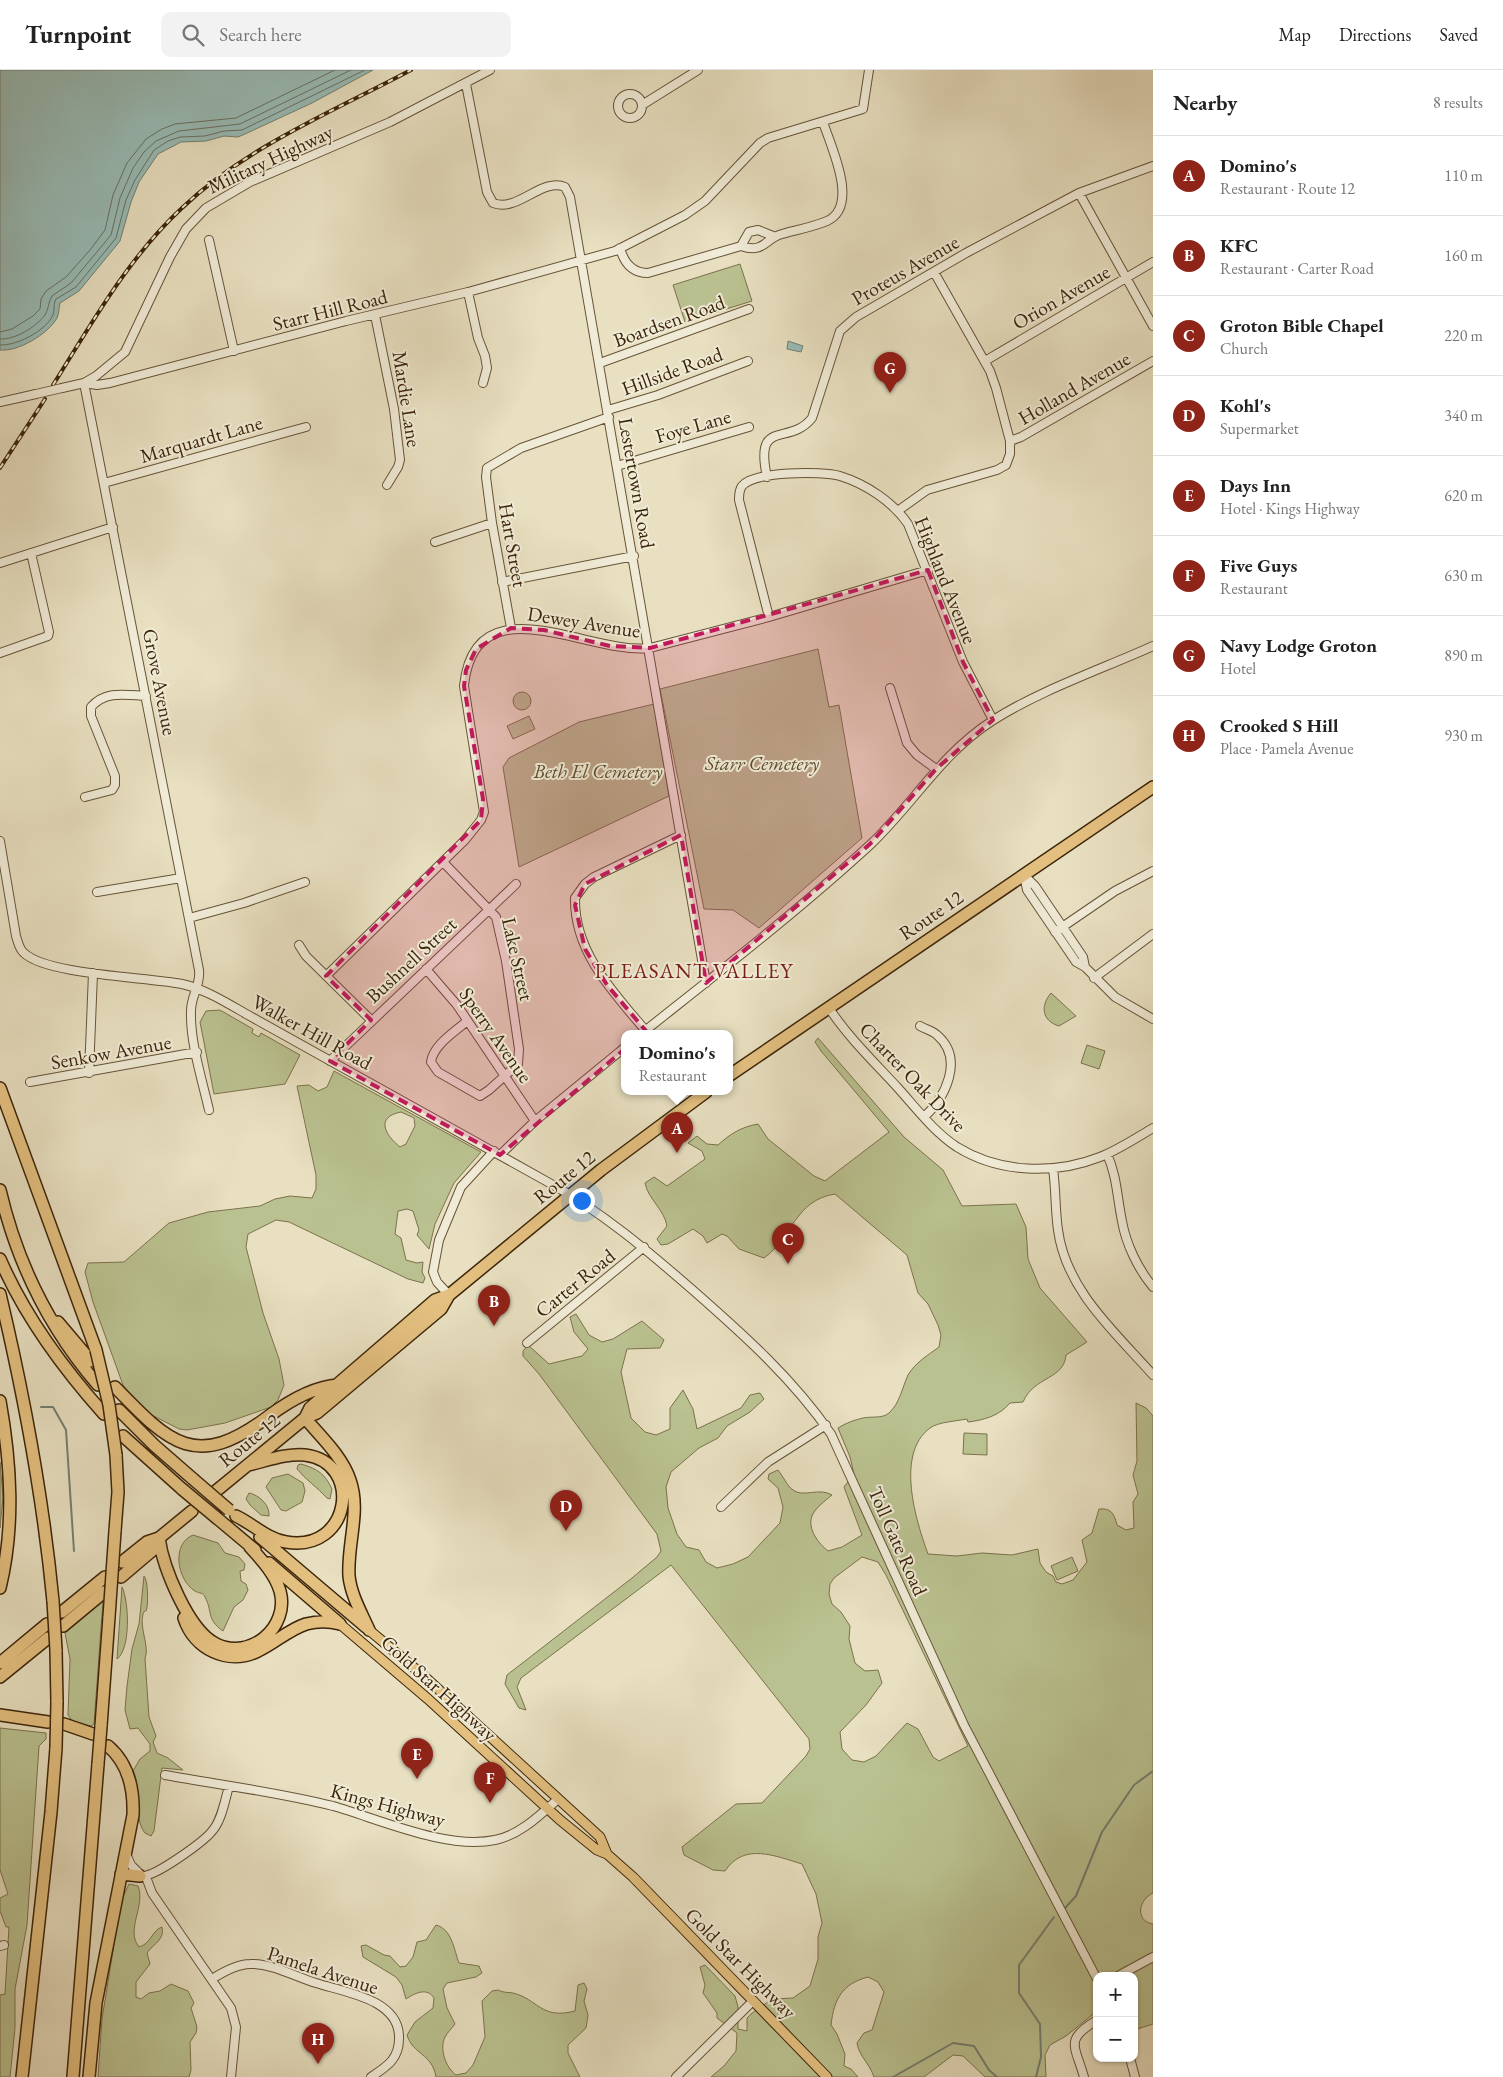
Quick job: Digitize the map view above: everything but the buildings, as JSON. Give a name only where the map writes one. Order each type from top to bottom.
[{"type":"highway","name":"Route 12","points":[[733,1073],[1153,786]]},
{"type":"highway","points":[[0,1088],[93,1355],[106,1387],[116,1456],[118,1492],[116,1531],[97,1730],[98,1764],[73,2077]]},
{"type":"highway","name":"Route 12","points":[[305,1418],[309,1410],[435,1300],[449,1296],[607,1165],[702,1095]]},
{"type":"highway","points":[[0,1190],[12,1236],[30,1282],[62,1339],[98,1385]]},
{"type":"highway","points":[[0,1259],[24,1306],[45,1340],[104,1414]]},
{"type":"highway","points":[[30,1282],[57,1321],[93,1355]]},
{"type":"highway","points":[[0,1294],[29,1428],[44,1522],[53,1601],[56,1650],[56,1748],[51,1812],[20,2077]]},
{"type":"highway","name":"Route 12","points":[[216,1491],[305,1418],[317,1413],[442,1310],[449,1296]]},
{"type":"highway","points":[[115,1387],[160,1432],[183,1443],[205,1446],[234,1439],[291,1401],[318,1388],[338,1385]]},
{"type":"highway","points":[[0,1401],[8,1452],[11,1500],[8,1543],[0,1588]]},
{"type":"highway","points":[[119,1410],[154,1445],[369,1630]]},
{"type":"highway","points":[[305,1418],[342,1463],[352,1487],[354,1504],[349,1561],[350,1582],[354,1597],[369,1630]]},
{"type":"highway","points":[[123,1436],[340,1624]]},
{"type":"highway","points":[[232,1513],[272,1538],[287,1542],[303,1543],[316,1540],[327,1534],[338,1522],[342,1510],[343,1493],[339,1480],[331,1468],[318,1459],[298,1455],[247,1465]]},
{"type":"highway","points":[[122,1562],[147,1542],[159,1538],[192,1511]]},
{"type":"highway","points":[[159,1538],[163,1558],[181,1599],[198,1629],[216,1644],[227,1647],[243,1648],[266,1637],[278,1619],[281,1606],[280,1592],[271,1573],[250,1547]]},
{"type":"highway","points":[[121,1577],[154,1549],[159,1538]]},
{"type":"highway","points":[[62,1612],[105,1577]]},
{"type":"highway","points":[[63,1626],[104,1592]]},
{"type":"highway","points":[[181,1599],[185,1621],[194,1638],[207,1649],[226,1656],[238,1656],[256,1652],[308,1624],[328,1622],[340,1624]]},
{"type":"highway","points":[[0,1663],[47,1624]]},
{"type":"highway","points":[[0,1677],[48,1638]]},
{"type":"highway","points":[[0,1714],[48,1722]]},
{"type":"highway","points":[[64,1724],[97,1730]]},
{"type":"highway","points":[[89,2077],[96,2003],[133,1819],[132,1788],[122,1762],[108,1746]]},
{"type":"highway","points":[[68,2077],[79,1939],[94,1815]]},
{"type":"highway","points":[[121,1874],[143,1876]]},
{"type":"main road","name":"Gold Star Highway","points":[[340,1624],[428,1699],[548,1809],[597,1850],[607,1854],[633,1877],[827,2077]]},
{"type":"main road","name":"Gold Star Highway","points":[[369,1630],[600,1837],[607,1854]]},
{"type":"street","name":"Military Highway","points":[[84,383],[109,368],[125,352],[170,257],[186,229],[206,208],[250,182],[390,122],[490,70]]},
{"type":"street","points":[[642,105],[698,70]]},
{"type":"street","name":"Starr Hill Road","points":[[84,383],[103,385],[468,292],[620,248],[685,215],[705,201],[768,138],[863,109],[869,70]]},
{"type":"street","name":"Lestertown Road","points":[[466,84],[489,199],[493,203],[504,205],[555,185],[565,187],[570,197],[650,648],[706,983]]},
{"type":"street","points":[[620,248],[627,264],[641,273],[741,246],[759,249],[774,236],[828,220],[837,213],[842,204],[844,191],[823,122]]},
{"type":"street","name":"Proteus Avenue","points":[[767,477],[763,449],[769,440],[778,434],[798,430],[806,426],[812,418],[840,331],[856,317],[966,253],[1079,193],[1153,166]]},
{"type":"street","points":[[1079,193],[1153,326]]},
{"type":"street","points":[[741,246],[749,232],[758,230],[774,236]]},
{"type":"street","points":[[209,240],[234,351]]},
{"type":"street","name":"Orion Avenue","points":[[985,361],[1153,262]]},
{"type":"street","points":[[899,510],[927,490],[985,474],[1006,465],[1010,454],[1010,441],[993,379],[985,361],[934,272]]},
{"type":"street","points":[[468,292],[487,368],[483,383]]},
{"type":"street","name":"Boardsen Road","points":[[600,363],[749,308]]},
{"type":"street","name":"Mardie Lane","points":[[375,315],[394,409],[400,460],[387,485]]},
{"type":"street","name":"Hillside Road","points":[[487,468],[521,448],[748,361]]},
{"type":"street","name":"Holland Avenue","points":[[1010,441],[1153,361]]},
{"type":"street","points":[[0,402],[84,383]]},
{"type":"street","name":"Grove Avenue","points":[[84,383],[199,974],[191,1011],[197,1052]]},
{"type":"street","name":"Marquardt Lane","points":[[104,483],[306,427]]},
{"type":"street","name":"Foye Lane","points":[[617,466],[749,427]]},
{"type":"street","name":"Hart Street","points":[[487,468],[486,477],[492,523],[511,628]]},
{"type":"street","name":"Highland Avenue","points":[[769,617],[739,500],[743,485],[748,481],[767,477],[815,472],[840,476],[860,484],[899,510],[908,524],[928,570],[963,662],[993,720]]},
{"type":"street","points":[[436,542],[492,523]]},
{"type":"street","points":[[0,563],[113,527]]},
{"type":"street","points":[[0,653],[48,636],[49,632],[31,552]]},
{"type":"street","points":[[502,582],[634,556]]},
{"type":"street","name":"Dewey Avenue","points":[[326,976],[443,862],[481,820],[484,812],[464,686],[466,670],[476,649],[487,639],[511,628],[553,632],[610,646],[640,650],[769,617],[928,570]]},
{"type":"street","points":[[647,1030],[763,938],[870,844],[890,826],[936,769],[993,720],[1020,704],[1153,646]]},
{"type":"street","points":[[890,688],[908,743],[917,755],[936,769]]},
{"type":"street","points":[[85,796],[112,790],[115,785],[115,776],[91,716],[91,707],[97,700],[107,696],[146,696]]},
{"type":"street","points":[[642,1030],[607,985],[586,950],[580,935],[576,898],[585,884],[594,877],[681,835]]},
{"type":"street","name":"Walker Hill Road","points":[[0,841],[16,936],[21,950],[27,956],[42,962],[93,973],[181,984],[197,989],[497,1153],[570,1196]]},
{"type":"street","name":"Lake Street","points":[[443,862],[496,917],[506,961],[519,1049],[518,1064],[480,1096],[438,1072],[431,1062],[432,1055],[438,1047],[468,1021]]},
{"type":"street","points":[[1055,932],[1115,891],[1153,871]]},
{"type":"street","points":[[1024,875],[1035,886],[1083,957],[1084,967]]},
{"type":"street","points":[[1024,875],[1027,890],[1076,962],[1126,1004],[1153,1019]]},
{"type":"street","points":[[96,892],[181,878]]},
{"type":"street","points":[[189,918],[244,903],[305,882]]},
{"type":"street","name":"Bushnell Street","points":[[330,1061],[516,884]]},
{"type":"street","points":[[1094,978],[1153,934]]},
{"type":"street","points":[[298,945],[326,976],[371,1020]]},
{"type":"street","name":"Sperry Avenue","points":[[426,969],[457,1005],[535,1121]]},
{"type":"street","points":[[89,1073],[93,973]]},
{"type":"street","name":"Charter Oak Drive","points":[[828,1008],[840,1025],[924,1117],[956,1146],[974,1156],[1016,1167],[1053,1169],[1107,1154],[1153,1128]]},
{"type":"street","points":[[920,1026],[937,1035],[946,1048],[950,1069],[943,1095],[924,1117]]},
{"type":"street","points":[[449,1296],[433,1274],[433,1264],[439,1240],[462,1187],[497,1153],[621,1050]]},
{"type":"street","points":[[197,1052],[209,1110]]},
{"type":"street","name":"Senkow Avenue","points":[[30,1082],[89,1073],[197,1052]]},
{"type":"street","points":[[1107,1154],[1116,1176],[1127,1239],[1142,1270],[1153,1286]]},
{"type":"street","points":[[1053,1169],[1058,1231],[1073,1276],[1097,1312],[1153,1375]]},
{"type":"street","name":"Toll Gate Road","points":[[570,1196],[644,1247],[752,1342],[791,1382],[826,1426],[964,1725],[1093,1972]]},
{"type":"street","name":"Carter Road","points":[[527,1343],[644,1247]]},
{"type":"street","points":[[721,1507],[768,1462],[826,1426]]},
{"type":"street","name":"Kings Highway","points":[[165,1775],[331,1806],[411,1831],[452,1839],[493,1840],[504,1838],[520,1830],[558,1799]]},
{"type":"street","points":[[143,1876],[191,1848],[213,1830],[229,1786]]},
{"type":"street","points":[[126,1854],[143,1876],[152,1893],[212,1979],[234,2016],[236,2027],[231,2077]]},
{"type":"street","points":[[1125,1972],[1153,1957]]},
{"type":"street","name":"Pamela Avenue","points":[[212,1979],[238,1966],[260,1965],[380,2005],[396,2020],[399,2045],[396,2056],[389,2065],[371,2077]]},
{"type":"street","points":[[676,2077],[753,2001]]},
{"type":"street","points":[[1084,2077],[1074,2043],[1075,2036],[1080,2030],[1093,2022]]},
{"type":"street","points":[[1131,2062],[1135,2077]]},
{"type":"highlighted area","points":[[928,570],[963,662],[993,720],[936,769],[870,844],[706,983],[681,835],[585,884],[575,905],[585,949],[607,985],[646,1031],[500,1155],[330,1061],[371,1020],[326,976],[481,820],[483,799],[464,686],[466,670],[476,649],[511,628],[544,630],[610,646],[650,648]]},
{"type":"green space","points":[[740,264],[752,301],[685,322],[673,285]]},
{"type":"green space","name":"Starr Cemetery","points":[[818,649],[829,707],[839,705],[862,838],[759,928],[733,910],[704,909],[660,689]]},
{"type":"green space","points":[[522,692],[528,695],[531,701],[528,707],[522,710],[516,707],[513,701],[516,695]]},
{"type":"green space","name":"Beth El Cemetery","points":[[654,704],[669,796],[519,867],[503,767],[509,758],[579,722]]},
{"type":"green space","points":[[529,716],[535,729],[513,739],[507,726]]},
{"type":"green space","points":[[1051,993],[1076,1016],[1059,1026],[1049,1021],[1044,1008],[1047,998]]},
{"type":"green space","points":[[220,1010],[253,1029],[252,1033],[259,1037],[261,1033],[300,1055],[285,1084],[214,1094],[200,1022],[206,1011]]},
{"type":"green space","points":[[818,1038],[904,1137],[943,1170],[962,1206],[1016,1204],[1026,1227],[1028,1259],[1040,1288],[1087,1342],[1066,1355],[1060,1369],[1034,1387],[1023,1402],[1010,1403],[1001,1411],[985,1419],[968,1422],[967,1419],[938,1424],[930,1428],[919,1440],[913,1454],[911,1488],[918,1524],[928,1554],[957,1556],[982,1553],[1012,1555],[1038,1549],[1040,1563],[1046,1572],[1053,1576],[1056,1582],[1062,1584],[1073,1580],[1087,1562],[1082,1540],[1092,1533],[1099,1509],[1109,1510],[1115,1517],[1117,1525],[1126,1530],[1134,1528],[1133,1502],[1138,1494],[1133,1475],[1137,1461],[1136,1403],[1146,1408],[1153,1416],[1153,1893],[1144,1900],[1141,1915],[1147,1922],[1153,1924],[1153,2024],[1138,2029],[1138,1972],[1093,1972],[1093,2014],[1066,2036],[1050,2045],[1045,2055],[1046,2077],[985,2077],[963,2056],[953,2055],[924,2077],[874,2077],[857,2043],[864,2033],[872,2030],[884,1992],[878,1982],[868,1977],[852,1984],[841,1994],[834,2008],[831,2025],[845,2054],[844,2066],[851,2069],[858,2077],[711,2077],[724,2066],[736,2051],[737,2033],[717,2018],[717,2013],[703,1993],[705,1985],[700,1967],[705,1965],[735,1996],[738,2007],[738,2029],[747,2031],[747,2018],[772,1999],[793,1998],[810,1986],[818,1959],[818,1937],[822,1923],[816,1894],[802,1864],[771,1855],[751,1854],[733,1862],[725,1871],[713,1870],[684,1855],[682,1847],[736,1804],[762,1803],[806,1756],[810,1749],[809,1739],[671,1565],[521,1678],[517,1687],[526,1710],[519,1708],[505,1684],[507,1675],[632,1578],[657,1557],[661,1551],[657,1534],[539,1374],[523,1356],[523,1351],[528,1345],[549,1364],[582,1356],[588,1349],[574,1332],[570,1317],[576,1314],[589,1335],[602,1342],[613,1339],[642,1321],[664,1340],[660,1348],[627,1349],[621,1372],[631,1418],[645,1432],[656,1435],[670,1429],[670,1408],[683,1390],[693,1409],[697,1429],[741,1408],[750,1395],[760,1393],[764,1399],[750,1412],[727,1426],[718,1438],[699,1448],[671,1472],[666,1487],[668,1508],[677,1534],[686,1547],[699,1550],[706,1562],[717,1568],[733,1564],[748,1557],[780,1523],[783,1507],[778,1488],[768,1479],[769,1474],[778,1470],[789,1486],[797,1492],[822,1492],[832,1495],[816,1510],[811,1521],[812,1531],[828,1551],[842,1547],[862,1535],[844,1487],[854,1474],[850,1457],[838,1428],[866,1417],[880,1417],[889,1413],[898,1400],[908,1375],[918,1363],[939,1347],[941,1335],[928,1304],[918,1293],[907,1255],[835,1194],[811,1204],[802,1212],[773,1250],[764,1258],[739,1249],[727,1236],[722,1234],[707,1243],[703,1236],[693,1229],[668,1244],[661,1245],[657,1239],[667,1226],[663,1214],[649,1194],[645,1183],[654,1177],[667,1186],[705,1159],[702,1151],[688,1143],[697,1136],[707,1144],[718,1145],[736,1132],[758,1124],[768,1139],[814,1176],[825,1181],[889,1132],[815,1042]],"holes":[[[862,1557],[878,1562],[968,1746],[939,1761],[933,1757],[918,1729],[907,1723],[876,1756],[864,1762],[852,1760],[842,1749],[840,1732],[866,1705],[882,1683],[878,1670],[865,1671],[855,1663],[849,1639],[850,1626],[841,1612],[832,1604],[829,1594],[830,1584],[834,1578]]]},
{"type":"green space","points":[[1087,1045],[1105,1051],[1099,1069],[1081,1063]]},
{"type":"green space","points":[[334,1071],[481,1152],[454,1183],[435,1224],[429,1249],[417,1235],[419,1230],[413,1211],[407,1209],[398,1211],[395,1234],[401,1238],[406,1260],[417,1263],[423,1262],[422,1272],[425,1278],[423,1283],[408,1279],[289,1222],[276,1220],[248,1234],[246,1247],[263,1313],[279,1359],[284,1385],[278,1400],[271,1407],[225,1423],[187,1430],[179,1429],[146,1412],[123,1385],[93,1302],[85,1272],[88,1263],[124,1262],[169,1223],[208,1212],[260,1206],[275,1199],[290,1196],[312,1198],[316,1189],[316,1175],[297,1086],[309,1085],[318,1091],[327,1087]],"holes":[[[401,1112],[414,1118],[415,1126],[406,1144],[400,1147],[390,1137],[385,1127],[385,1122],[393,1114]]]},
{"type":"green space","points":[[964,1433],[987,1434],[987,1455],[963,1454]]},
{"type":"green space","points":[[0,1462],[3,1497],[0,1528]]},
{"type":"green space","points":[[301,1464],[316,1470],[327,1479],[332,1489],[330,1499],[297,1469],[298,1465]]},
{"type":"green space","points":[[288,1474],[303,1483],[305,1491],[302,1502],[286,1511],[281,1510],[266,1487],[272,1478]]},
{"type":"green space","points":[[249,1493],[263,1501],[268,1508],[269,1516],[261,1515],[250,1505],[246,1499]]},
{"type":"green space","points":[[193,1535],[218,1543],[225,1553],[239,1557],[245,1564],[244,1570],[240,1571],[241,1581],[246,1584],[248,1590],[243,1600],[234,1607],[223,1631],[214,1623],[204,1595],[189,1586],[181,1571],[179,1554],[186,1540]]},
{"type":"green space","points":[[1072,1557],[1078,1571],[1057,1580],[1051,1566]]},
{"type":"green space","points":[[144,1576],[148,1600],[143,1614],[142,1625],[146,1649],[149,1717],[156,1736],[153,1742],[157,1753],[168,1758],[183,1770],[162,1768],[154,1831],[151,1836],[145,1833],[139,1820],[137,1786],[133,1771],[140,1759],[150,1751],[150,1744],[138,1728],[130,1729],[125,1710],[132,1649],[139,1624]]},
{"type":"green space","points":[[122,1587],[126,1603],[127,1636],[122,1654],[117,1659]]},
{"type":"green space","points":[[103,1601],[94,1724],[91,1726],[72,1721],[68,1715],[70,1659],[65,1633]]},
{"type":"green space","points":[[0,1728],[46,1733],[46,1739],[39,1746],[27,1925],[15,1989],[15,2028],[10,2077],[0,2077],[0,1995],[5,1994],[9,1927],[6,1927],[0,1911],[0,1898],[8,1894],[0,1870]]},
{"type":"green space","points":[[129,1884],[138,1886],[140,1894],[134,1933],[139,1947],[146,1943],[162,1927],[160,1939],[147,1953],[150,1964],[136,1982],[136,1997],[141,1999],[149,1993],[160,1991],[171,1984],[188,1991],[194,2003],[191,2008],[197,2027],[196,2033],[190,2042],[191,2070],[189,2077],[98,2077],[102,2019],[121,1901]]},
{"type":"green space","points":[[436,1925],[449,1935],[459,1963],[479,1966],[482,1973],[476,1977],[447,1983],[443,1989],[447,2008],[455,2024],[443,2042],[444,2058],[452,2072],[456,2075],[466,2073],[473,2065],[485,2037],[482,2001],[492,1991],[498,1990],[513,1993],[547,2011],[564,2013],[575,2011],[578,1985],[584,1983],[587,1989],[584,2001],[588,2015],[586,2028],[568,2045],[568,2053],[580,2077],[436,2077],[431,2063],[414,2047],[407,2035],[415,2022],[433,2008],[434,1998],[428,1993],[421,1992],[406,1999],[402,1985],[396,1977],[363,1957],[361,1946],[366,1945],[384,1955],[390,1956],[400,1967],[406,1966],[413,1957],[417,1942],[426,1940]]},
{"type":"water","points":[[0,70],[373,70],[312,103],[238,137],[224,136],[206,141],[181,142],[158,154],[139,182],[120,241],[79,291],[60,303],[57,318],[47,330],[24,345],[0,350]]},
{"type":"water","points":[[788,341],[803,346],[801,352],[787,349]]},
{"type":"waterway","points":[[41,1407],[53,1407],[66,1430],[74,1551]]},
{"type":"waterway","points":[[1065,1908],[1076,1896],[1102,1832],[1134,1785],[1153,1771]]},
{"type":"waterway","points":[[1036,2077],[1041,2057],[1040,2024],[1019,1993],[1019,1965],[1054,1917]]},
{"type":"waterway","points":[[893,2077],[953,2043],[974,2046],[989,2070],[997,2077]]},
{"type":"railway","points":[[53,385],[112,292],[145,248],[163,227],[207,186],[262,148],[411,70]]},
{"type":"railway","points":[[0,468],[45,399]]},
{"type":"place","name":"Navy Lodge Groton","points":[[890,393]]},
{"type":"place","name":"Domino's","points":[[677,1153]]},
{"type":"place","name":"Groton Bible Chapel","points":[[788,1264]]},
{"type":"place","name":"KFC","points":[[494,1326]]},
{"type":"place","name":"Kohl's","points":[[566,1531]]},
{"type":"place","name":"Days Inn","points":[[417,1779]]},
{"type":"place","name":"Five Guys","points":[[490,1803]]},
{"type":"place","name":"Crooked S Hill","points":[[318,2064]]},
{"type":"district","name":"PLEASANT VALLEY","points":[[694,971]]}]
